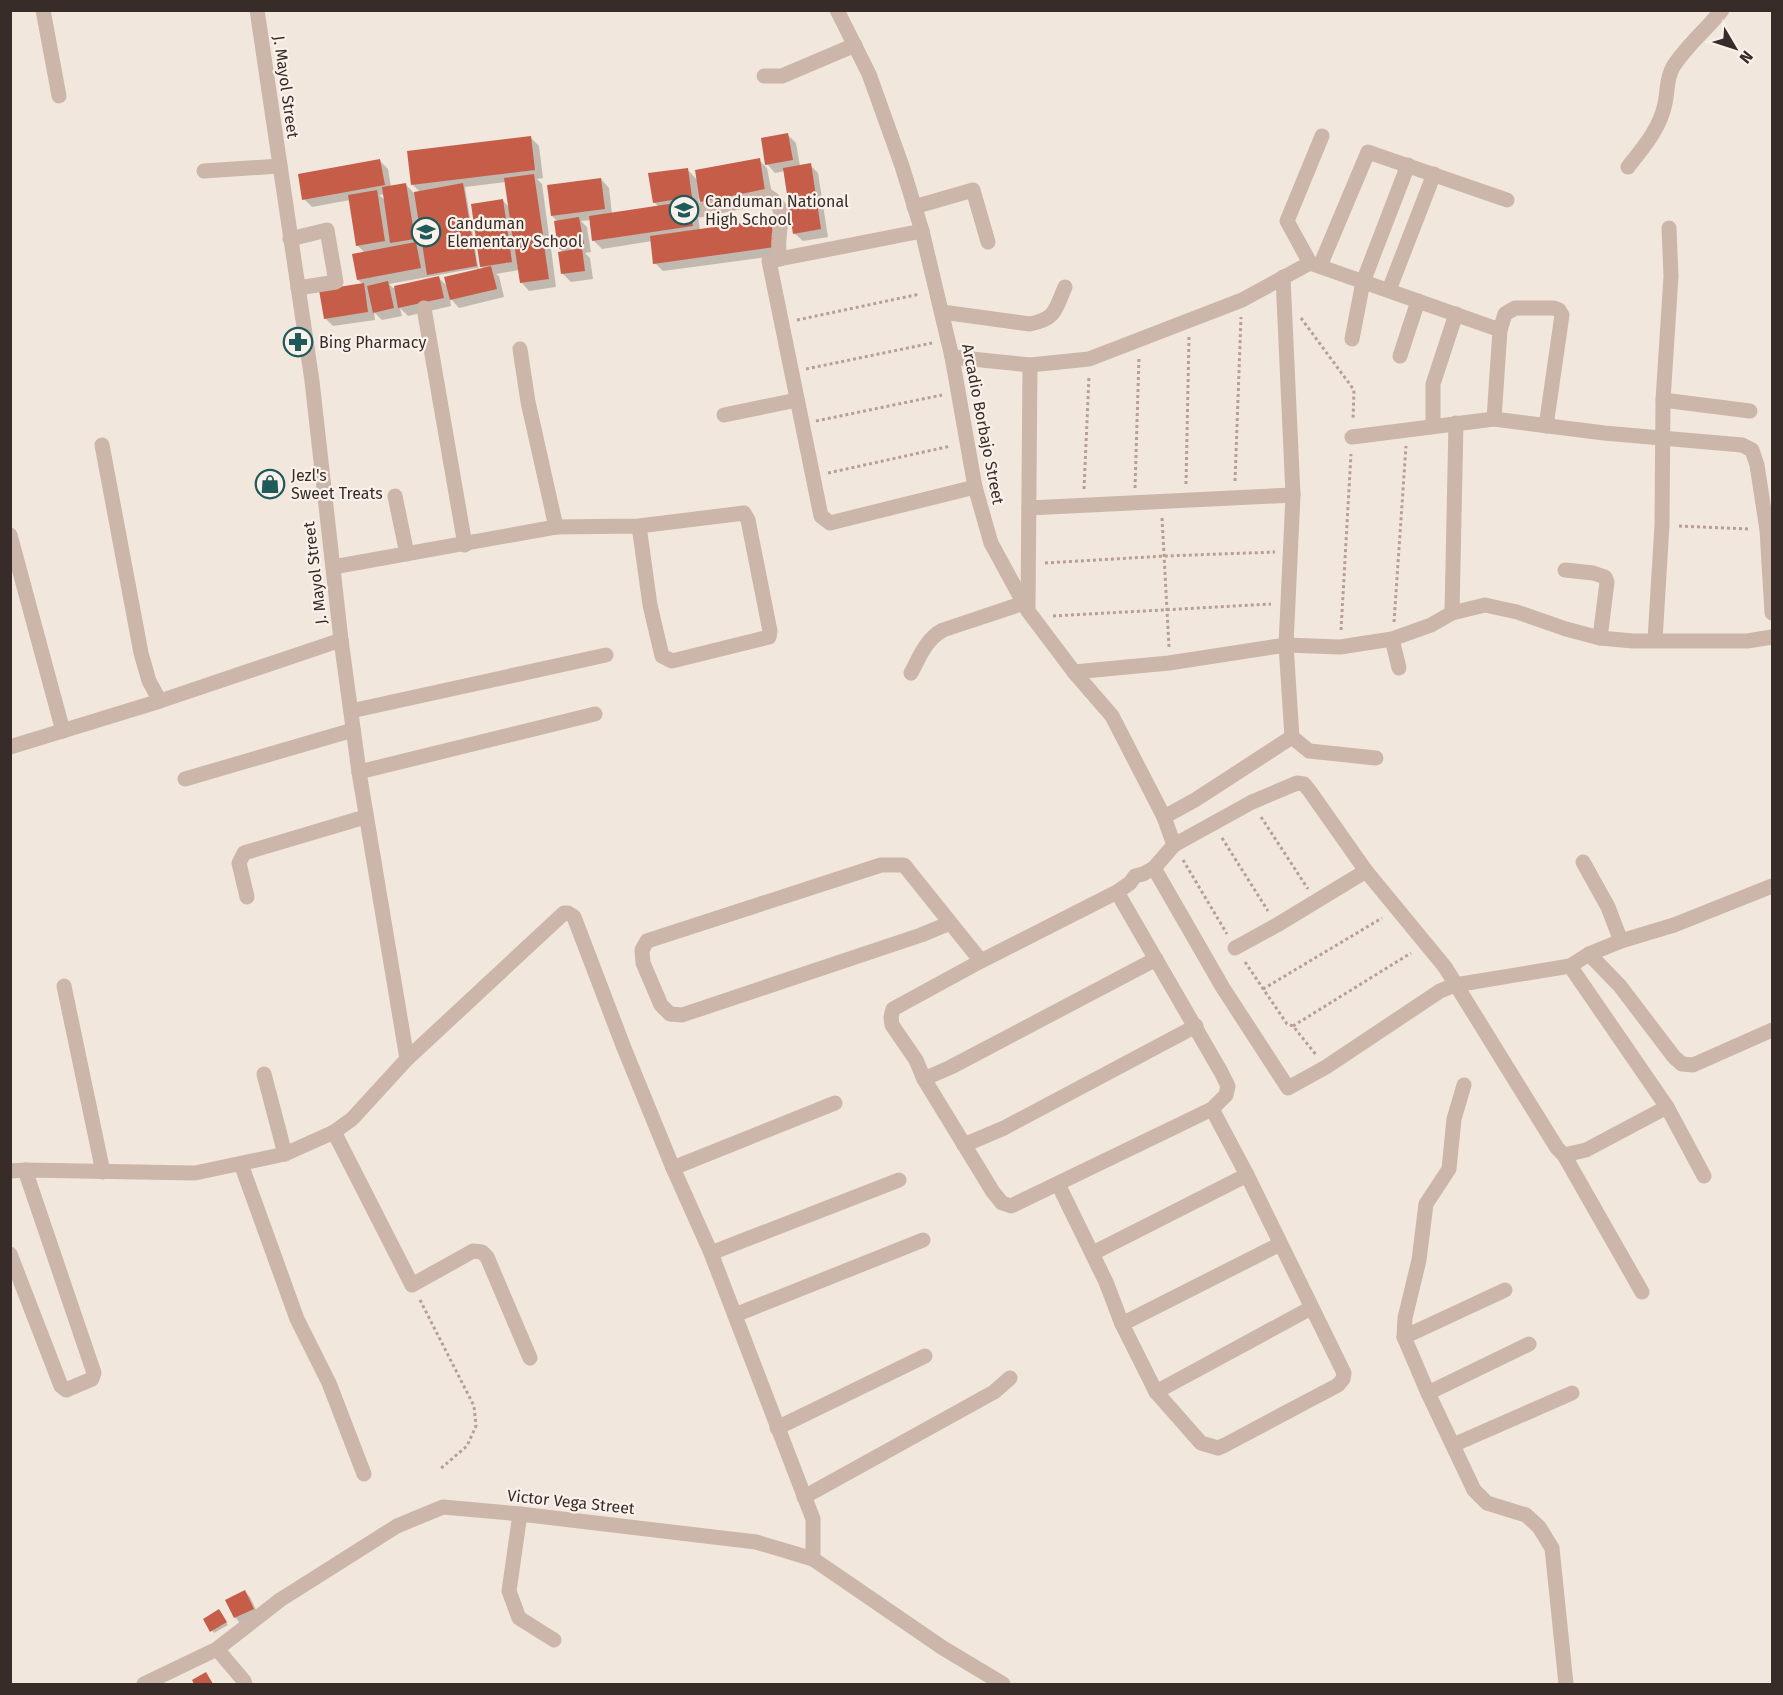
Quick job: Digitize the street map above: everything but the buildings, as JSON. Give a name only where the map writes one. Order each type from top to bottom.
[{"type":"street","points":[[43,10],[58,96]]},
{"type":"street","name":"J. Mayol Street","points":[[257,10],[312,381],[341,640],[365,817],[407,1059]]},
{"type":"street","name":"Arcadio Borbajo Street","points":[[837,10],[869,74],[922,231],[952,357],[975,487],[991,543],[1028,610],[1074,672],[1112,716],[1164,817],[1174,845]]},
{"type":"street","points":[[1628,166],[1645,146],[1658,124],[1665,104],[1666,83],[1672,68],[1722,10]]},
{"type":"street","points":[[764,76],[782,76],[855,45]]},
{"type":"street","points":[[1322,136],[1287,221],[1315,265],[1500,330]]},
{"type":"street","points":[[952,357],[1030,365],[1089,359],[1242,300],[1283,277],[1315,265],[1368,152],[1507,200]]},
{"type":"street","points":[[1352,339],[1364,282],[1408,165]]},
{"type":"street","points":[[204,171],[280,166]]},
{"type":"street","points":[[1389,291],[1434,174]]},
{"type":"street","points":[[914,207],[973,190],[988,242]]},
{"type":"street","points":[[700,210],[768,196],[776,201],[782,216],[778,240],[780,259]]},
{"type":"street","points":[[1655,640],[1662,525],[1663,400],[1671,276],[1669,228]]},
{"type":"street","points":[[291,239],[327,230],[336,282],[298,288]]},
{"type":"street","points":[[922,231],[769,261],[812,476],[821,516],[830,523],[975,487]]},
{"type":"street","points":[[1283,277],[1293,495],[1286,645],[1292,738],[1309,751],[1376,758]]},
{"type":"street","points":[[942,312],[1030,324],[1042,322],[1053,315],[1065,287]]},
{"type":"street","points":[[1400,356],[1418,301]]},
{"type":"street","points":[[424,308],[465,545]]},
{"type":"street","points":[[1494,419],[1500,330],[1505,314],[1515,308],[1554,308],[1562,315],[1546,426]]},
{"type":"street","points":[[1433,426],[1432,384],[1456,314]]},
{"type":"street","points":[[520,350],[528,402],[556,527]]},
{"type":"street","points":[[911,673],[933,635],[943,630],[1028,610],[1030,365]]},
{"type":"street","points":[[724,415],[797,400]]},
{"type":"street","points":[[1663,400],[1750,411]]},
{"type":"street","points":[[1352,436],[1494,419],[1742,445],[1752,450],[1758,465],[1767,530],[1773,613]]},
{"type":"street","points":[[1452,613],[1456,423]]},
{"type":"street","points":[[102,445],[141,653],[149,681],[160,701]]},
{"type":"street","points":[[1029,508],[1293,495]]},
{"type":"street","points":[[395,496],[407,554]]},
{"type":"street","points":[[333,567],[556,527],[639,526],[744,513],[748,520],[762,587],[769,636],[672,661],[662,656],[650,605],[639,526]]},
{"type":"street","points":[[10,535],[63,731]]},
{"type":"street","points":[[1565,570],[1593,573],[1605,577],[1607,582],[1600,638]]},
{"type":"street","points":[[1074,672],[1169,663],[1286,645],[1340,647],[1392,639],[1431,625],[1452,613],[1485,605],[1517,612],[1600,638],[1747,641],[1773,637]]},
{"type":"street","points":[[1392,639],[1399,668]]},
{"type":"street","points":[[10,747],[160,701],[341,640]]},
{"type":"street","points":[[351,711],[606,655]]},
{"type":"street","points":[[359,772],[595,714]]},
{"type":"street","points":[[185,779],[353,730]]},
{"type":"street","points":[[1164,817],[1195,800],[1292,738]]},
{"type":"street","points":[[1124,887],[1156,959],[1228,1086],[1226,1095],[1212,1109],[1058,1184],[1011,1206],[1002,1203],[993,1192],[892,1025],[893,1009],[1124,887],[1135,876],[1149,871],[1174,845],[1213,823],[1292,784],[1304,784],[1366,871],[1445,967],[1557,1148],[1564,1155],[1642,1292]]},
{"type":"street","points":[[247,897],[239,863],[244,854],[365,817]]},
{"type":"street","points":[[1583,862],[1608,907],[1621,941]]},
{"type":"street","points":[[950,923],[921,935],[682,1015],[670,1014],[661,1005],[643,963],[642,950],[647,941],[881,865],[904,865],[981,961]]},
{"type":"street","points":[[1149,871],[1288,1088],[1326,1067],[1440,992],[1455,985],[1570,966],[1589,954],[1621,941],[1674,925],[1773,886]]},
{"type":"street","points":[[1235,948],[1277,926],[1366,871]]},
{"type":"street","points":[[10,1254],[61,1386],[66,1390],[92,1379],[94,1373],[18,1170],[195,1173],[285,1154],[334,1132],[364,1108],[407,1059],[564,913],[568,913],[574,917],[672,1168],[711,1253],[813,1519],[813,1559]]},
{"type":"street","points":[[1589,954],[1620,986],[1674,1057],[1682,1064],[1693,1065],[1773,1030]]},
{"type":"street","points":[[924,1079],[1156,959]]},
{"type":"street","points":[[1570,966],[1667,1107],[1704,1176]]},
{"type":"street","points":[[64,986],[103,1172]]},
{"type":"street","points":[[964,1145],[1004,1128],[1196,1026]]},
{"type":"street","points":[[264,1074],[285,1154]]},
{"type":"street","points":[[1464,1086],[1454,1119],[1449,1169],[1426,1204],[1419,1260],[1405,1318],[1404,1337],[1474,1490],[1487,1503],[1526,1515],[1539,1527],[1552,1548],[1566,1684]]},
{"type":"street","points":[[672,1168],[835,1103]]},
{"type":"street","points":[[1564,1155],[1586,1150],[1667,1107]]},
{"type":"street","points":[[1058,1184],[1093,1253],[1122,1324],[1156,1392],[1201,1443],[1218,1448],[1338,1385],[1344,1373],[1212,1109]]},
{"type":"street","points":[[334,1132],[412,1285],[473,1251],[482,1252],[487,1257],[530,1358]]},
{"type":"street","points":[[242,1164],[297,1319],[329,1383],[364,1474]]},
{"type":"street","points":[[1093,1253],[1247,1175]]},
{"type":"street","points":[[711,1253],[899,1180]]},
{"type":"street","points":[[735,1315],[923,1240]]},
{"type":"street","points":[[1122,1324],[1280,1244]]},
{"type":"street","points":[[1404,1337],[1505,1290]]},
{"type":"street","points":[[1156,1392],[1311,1308]]},
{"type":"street","points":[[1428,1393],[1529,1344]]},
{"type":"street","points":[[777,1428],[925,1356]]},
{"type":"street","points":[[804,1497],[994,1392],[1010,1378]]},
{"type":"street","points":[[1453,1445],[1572,1393]]},
{"type":"street","name":"Victor Vega Street","points":[[144,1684],[218,1649],[280,1600],[397,1526],[443,1508],[520,1514],[756,1542],[813,1559],[943,1648],[1003,1684]]},
{"type":"street","points":[[520,1514],[509,1591],[519,1618],[554,1640]]},
{"type":"street","points":[[218,1649],[245,1684]]},
{"type":"path","points":[[782,323],[936,291]]},
{"type":"path","points":[[1235,498],[1242,300]]},
{"type":"path","points":[[1285,303],[1302,318],[1354,390],[1340,647]]},
{"type":"path","points":[[1185,501],[1189,320]]},
{"type":"path","points":[[792,372],[948,339]]},
{"type":"path","points":[[1134,503],[1140,340]]},
{"type":"path","points":[[1083,506],[1089,359]]},
{"type":"path","points":[[803,423],[959,392]]},
{"type":"path","points":[[1392,639],[1407,429]]},
{"type":"path","points":[[812,476],[967,442]]},
{"type":"path","points":[[1161,502],[1169,663]]},
{"type":"path","points":[[1662,525],[1767,530]]},
{"type":"path","points":[[1029,564],[1165,555],[1289,552]]},
{"type":"path","points":[[1028,610],[1167,610],[1288,603]]},
{"type":"path","points":[[1252,802],[1315,901]]},
{"type":"path","points":[[1213,823],[1277,926]]},
{"type":"path","points":[[1263,989],[1397,909]]},
{"type":"path","points":[[1293,1026],[1425,944]]},
{"type":"path","points":[[412,1285],[474,1406],[476,1426],[467,1446],[440,1470]]},
{"type":"place","name":"Canduman National High School","points":[[684,210]]},
{"type":"place","name":"Canduman Elementary School","points":[[426,232]]},
{"type":"place","name":"Bing Pharmacy","points":[[298,342]]},
{"type":"place","name":"Jezl's Sweet Treats","points":[[270,484]]}]
